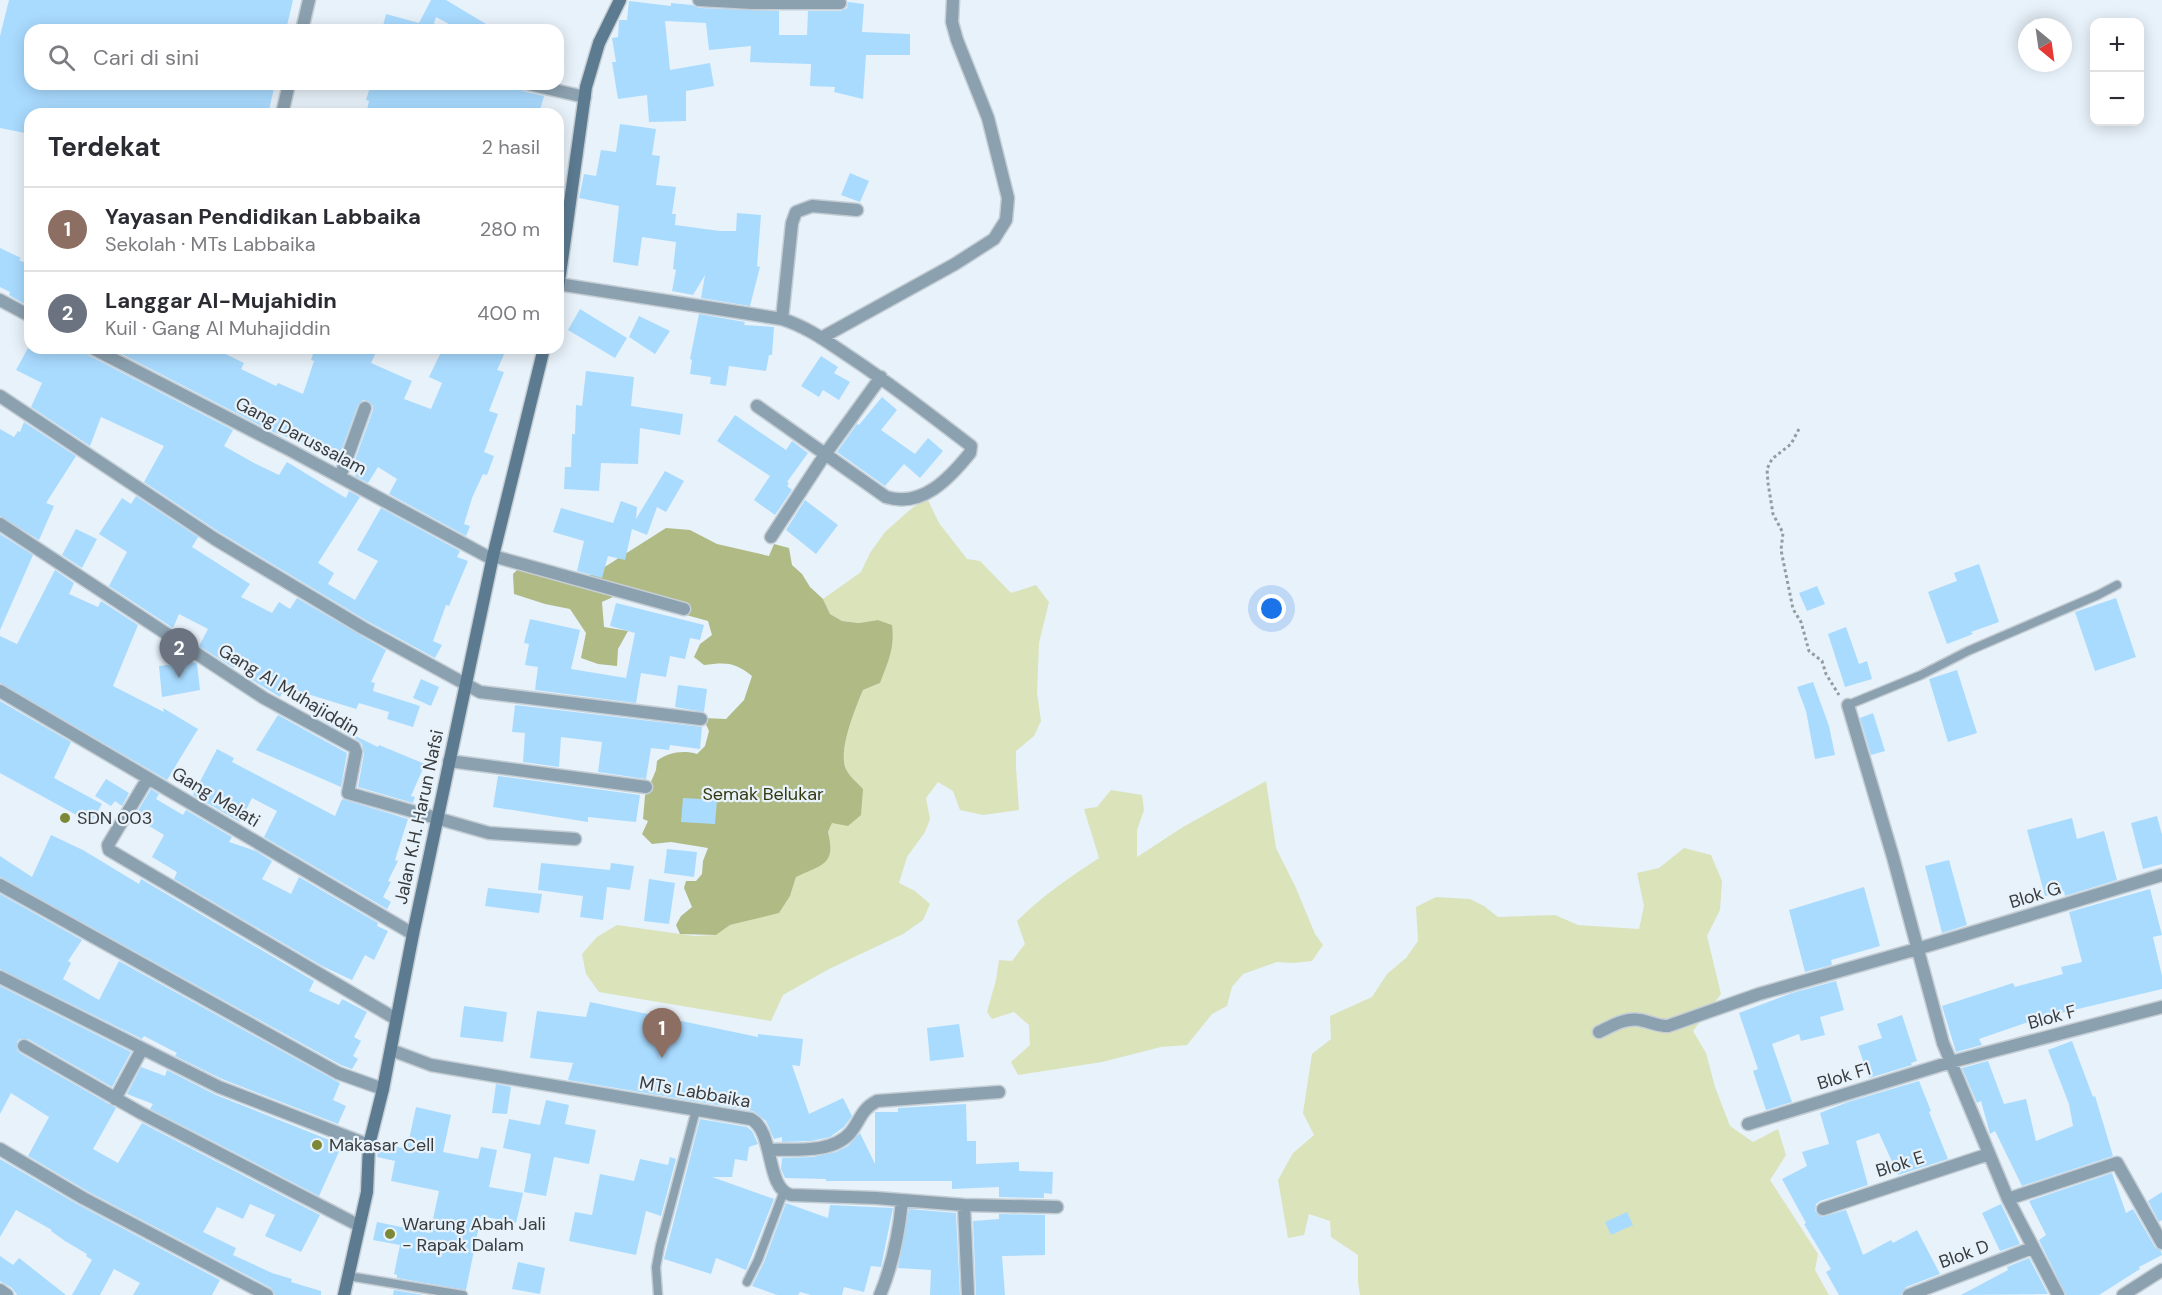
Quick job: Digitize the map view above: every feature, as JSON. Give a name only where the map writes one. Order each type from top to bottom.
[{"type":"main road","points":[[564,244],[586,92],[599,43],[620,0]]},
{"type":"main road","name":"Jalan K.H. Harun Nafsi","points":[[344,1295],[353,1276],[358,1225],[367,1192],[369,1146],[383,1089],[449,761],[493,557],[543,354]]},
{"type":"street","points":[[303,24],[309,0]]},
{"type":"street","points":[[699,0],[752,3],[840,3]]},
{"type":"street","points":[[821,338],[956,264],[994,239],[1006,220],[1008,198],[988,118],[957,40],[952,22],[953,0]]},
{"type":"street","points":[[564,89],[586,92]]},
{"type":"street","points":[[283,108],[288,90]]},
{"type":"street","points":[[782,319],[792,223],[796,212],[812,206],[857,210]]},
{"type":"street","points":[[564,286],[782,319],[809,330],[881,377],[971,446],[970,453],[950,478],[941,485],[908,500],[898,500],[886,497],[758,406]]},
{"type":"street","points":[[0,300],[24,313]]},
{"type":"street","name":"Gang Darussalam","points":[[104,354],[493,557],[684,609]]},
{"type":"street","points":[[771,537],[826,453],[881,377]]},
{"type":"street","points":[[0,396],[214,539],[363,627],[480,692],[701,719]]},
{"type":"street","points":[[340,477],[365,408]]},
{"type":"street","name":"Gang Al Muhajiddin","points":[[0,524],[264,698],[354,747],[356,752],[348,794],[437,819]]},
{"type":"street","name":"Gang Melati","points":[[0,691],[413,934]]},
{"type":"street","points":[[1848,705],[1893,856],[1943,1043],[2008,1199],[2058,1295]]},
{"type":"street","points":[[449,761],[646,787]]},
{"type":"street","points":[[148,778],[108,845],[109,850],[396,1019]]},
{"type":"street","points":[[437,819],[489,833],[575,839]]},
{"type":"street","name":"Blok G","points":[[1599,1032],[1625,1020],[1639,1020],[1656,1026],[1668,1026],[1735,1002],[2162,875]]},
{"type":"street","points":[[0,885],[338,1073],[383,1089]]},
{"type":"street","points":[[0,977],[219,1087],[369,1146]]},
{"type":"street","name":"Blok F","points":[[1951,1062],[2162,1007]]},
{"type":"street","points":[[24,1046],[115,1099],[358,1225]]},
{"type":"street","points":[[115,1099],[142,1049]]},
{"type":"street","name":"MTs Labbaika","points":[[391,1050],[431,1065],[743,1116],[757,1122],[763,1132],[779,1185],[784,1191]]},
{"type":"street","name":"Blok F1","points":[[1748,1124],[1951,1062]]},
{"type":"street","points":[[768,1150],[825,1147],[835,1143],[849,1134],[862,1112],[877,1101],[999,1092]]},
{"type":"street","points":[[0,1149],[83,1198],[267,1295]]},
{"type":"street","name":"Blok E","points":[[1823,1209],[1989,1154]]},
{"type":"street","points":[[2008,1199],[2117,1162],[2162,1243]]},
{"type":"street","points":[[784,1191],[791,1195],[876,1198],[964,1205],[1057,1207]]},
{"type":"street","points":[[880,1295],[887,1279],[897,1239],[902,1201]]},
{"type":"street","points":[[964,1205],[968,1295]]},
{"type":"street","name":"Blok D","points":[[1909,1295],[2032,1248]]},
{"type":"street","points":[[2123,1295],[2162,1270]]},
{"type":"street","points":[[0,1290],[7,1295]]},
{"type":"lane","points":[[1848,705],[1921,675],[1968,651],[2117,585]]},
{"type":"lane","points":[[658,1295],[656,1267],[660,1246],[696,1110]]},
{"type":"lane","points":[[747,1282],[758,1260],[784,1191]]},
{"type":"lane","points":[[353,1276],[463,1295]]},
{"type":"path","points":[[1799,429],[1791,444],[1772,459],[1767,469],[1769,492],[1773,514],[1783,533],[1781,550],[1793,609],[1801,622],[1809,651],[1822,661],[1832,686],[1848,705]]},
{"type":"green space","points":[[927,498],[939,523],[967,559],[980,561],[1011,593],[1036,585],[1049,602],[1039,643],[1037,693],[1041,721],[1034,736],[1016,751],[1019,810],[983,815],[960,810],[953,791],[938,782],[926,798],[930,819],[925,832],[907,857],[899,883],[915,891],[930,904],[923,920],[903,934],[829,969],[783,995],[771,1021],[599,992],[586,974],[582,954],[597,937],[617,925],[694,936],[716,935],[730,925],[778,913],[790,896],[796,877],[825,862],[830,851],[828,832],[832,823],[863,789],[847,771],[844,763],[845,742],[863,690],[880,683],[892,625],[878,620],[859,623],[842,621],[830,614],[823,599],[861,572],[870,553],[885,532]]},
{"type":"green space","name":"Semak Belukar","points":[[666,528],[690,530],[717,544],[769,556],[774,544],[789,548],[792,565],[823,599],[830,614],[842,621],[859,623],[878,620],[892,625],[893,633],[892,648],[880,683],[863,690],[845,742],[844,763],[847,771],[863,789],[861,815],[848,826],[832,823],[828,832],[829,857],[820,866],[796,877],[790,896],[779,913],[730,925],[716,935],[680,934],[676,925],[681,916],[692,907],[684,888],[686,881],[696,881],[702,874],[703,861],[708,848],[671,842],[652,844],[642,834],[648,821],[643,819],[645,796],[656,770],[657,761],[676,753],[697,754],[705,746],[709,731],[705,722],[680,717],[726,719],[744,700],[752,676],[740,668],[724,663],[704,665],[694,657],[700,644],[712,635],[708,621],[613,597],[602,602],[604,627],[628,631],[618,649],[617,666],[598,664],[581,658],[586,633],[570,609],[514,594],[513,574],[523,564],[556,580],[592,575]]},
{"type":"green space","points":[[1266,781],[1276,848],[1315,934],[1323,945],[1312,961],[1277,962],[1243,974],[1232,987],[1227,1006],[1212,1014],[1187,1045],[1161,1047],[1102,1062],[1018,1075],[1011,1062],[1030,1045],[1029,1025],[1014,1012],[992,1019],[987,1012],[999,960],[1012,961],[1025,944],[1017,921],[1046,895],[1099,858],[1084,809],[1097,807],[1111,790],[1142,795],[1144,810],[1137,830],[1137,857],[1183,827]]},
{"type":"green space","points":[[1684,848],[1711,855],[1722,881],[1720,910],[1707,936],[1721,994],[1693,1031],[1706,1053],[1715,1087],[1730,1126],[1753,1142],[1778,1129],[1786,1155],[1770,1180],[1818,1254],[1815,1270],[1829,1295],[1360,1295],[1358,1255],[1331,1237],[1330,1221],[1309,1214],[1304,1235],[1288,1238],[1278,1180],[1293,1153],[1314,1135],[1303,1113],[1312,1054],[1331,1039],[1330,1016],[1372,997],[1387,974],[1406,958],[1418,941],[1416,907],[1436,897],[1470,899],[1498,917],[1555,915],[1578,925],[1639,929],[1644,906],[1637,873],[1659,868]]},
{"type":"building","points":[[9,0],[293,0],[287,24],[24,24],[24,90],[274,90],[269,108],[24,108],[24,133],[0,128],[0,36]]},
{"type":"building","points":[[431,0],[446,0],[486,24],[449,24],[436,17],[434,24],[384,24],[386,14],[419,23]]},
{"type":"building","points":[[629,1],[671,6],[671,3],[692,5],[699,8],[779,11],[779,35],[807,35],[808,11],[841,11],[847,8],[848,2],[864,4],[862,32],[910,34],[910,55],[866,55],[863,99],[834,92],[835,87],[810,86],[811,64],[750,62],[751,46],[709,50],[706,23],[665,21],[670,70],[710,63],[714,86],[686,91],[686,121],[649,122],[647,95],[618,99],[612,62],[616,62],[612,38],[618,37],[619,20],[627,20]]},
{"type":"building","points":[[369,90],[522,90],[544,96],[541,108],[367,108],[369,101],[366,100]]},
{"type":"building","points":[[620,124],[656,129],[652,155],[660,156],[656,185],[676,187],[672,214],[676,214],[675,225],[736,231],[737,213],[761,215],[757,266],[760,267],[750,306],[701,298],[705,275],[693,295],[672,291],[676,270],[673,269],[676,242],[642,237],[638,266],[613,262],[619,206],[579,198],[584,174],[596,176],[601,150],[616,152]]},
{"type":"building","points":[[850,173],[869,181],[860,202],[841,195]]},
{"type":"building","points":[[0,248],[21,258],[19,260],[24,262],[24,304],[0,287]]},
{"type":"building","points":[[580,309],[627,338],[615,358],[568,330]]},
{"type":"building","points":[[699,314],[745,322],[744,325],[774,327],[772,355],[769,355],[766,371],[729,366],[726,386],[710,384],[711,377],[690,374],[692,360],[690,359]]},
{"type":"building","points":[[639,316],[670,331],[655,354],[629,337]]},
{"type":"building","points":[[25,354],[87,354],[233,430],[224,446],[254,463],[279,475],[287,462],[346,498],[349,491],[360,497],[318,563],[334,573],[328,584],[355,600],[378,561],[357,550],[381,508],[460,551],[457,557],[468,561],[449,606],[446,605],[433,641],[442,645],[435,658],[367,621],[219,532],[144,482],[164,446],[101,417],[90,446],[31,407],[42,383],[16,370]]},
{"type":"building","points":[[122,354],[225,354],[244,363],[241,369],[276,386],[278,383],[303,394],[314,361],[311,360],[313,354],[375,354],[371,363],[412,381],[404,399],[431,409],[442,383],[429,377],[440,354],[504,354],[497,370],[504,372],[489,411],[498,414],[484,452],[494,456],[487,475],[483,474],[472,498],[464,524],[470,526],[466,536],[389,494],[397,479],[378,467],[368,483],[355,476],[358,470],[352,468],[373,410],[373,406],[368,401],[363,400],[358,405],[337,462],[329,458],[331,453],[273,432]]},
{"type":"building","points":[[821,356],[838,367],[834,373],[850,382],[839,400],[823,390],[819,397],[801,386]]},
{"type":"building","points":[[586,371],[634,377],[631,406],[683,414],[680,435],[640,428],[638,464],[601,463],[599,491],[564,489],[565,467],[571,467],[576,405],[582,406]]},
{"type":"building","points":[[882,397],[897,410],[881,430],[915,454],[928,438],[943,451],[920,478],[904,464],[885,486],[837,452],[857,424],[859,425]]},
{"type":"building","points":[[735,415],[786,450],[792,441],[808,453],[787,482],[789,483],[787,486],[792,490],[775,515],[754,500],[770,476],[717,441]]},
{"type":"building","points":[[24,422],[76,456],[46,503],[54,506],[39,540],[0,516],[0,429],[14,437],[18,431],[20,432]]},
{"type":"building","points":[[665,471],[684,481],[666,512],[657,507],[647,535],[632,529],[625,560],[608,556],[602,578],[577,571],[584,541],[553,532],[561,508],[613,523],[621,501],[637,507],[636,519]]},
{"type":"building","points":[[136,496],[198,537],[192,547],[250,584],[241,597],[272,613],[279,602],[290,609],[297,598],[386,650],[371,682],[375,683],[373,691],[420,706],[413,727],[387,719],[389,712],[359,703],[356,709],[285,687],[280,697],[252,680],[258,669],[240,658],[234,668],[199,646],[208,629],[179,614],[173,628],[109,586],[127,552],[99,534],[122,498],[131,504]]},
{"type":"building","points":[[805,500],[838,525],[816,554],[786,530]]},
{"type":"building","points":[[76,529],[97,539],[82,568],[62,555]]},
{"type":"building","points":[[0,534],[33,555],[0,630]]},
{"type":"building","points":[[1979,564],[1999,622],[1947,644],[1928,592],[1957,581],[1954,573]]},
{"type":"building","points":[[55,570],[74,583],[69,594],[98,607],[101,601],[138,625],[113,686],[164,712],[163,708],[198,729],[167,780],[0,683],[0,636],[17,644]]},
{"type":"building","points":[[1817,586],[1825,604],[1807,611],[1799,593]]},
{"type":"building","points":[[2116,598],[2136,657],[2095,671],[2075,612]]},
{"type":"building","points":[[616,603],[704,625],[700,640],[690,638],[685,659],[670,656],[666,677],[641,673],[636,703],[535,690],[538,667],[525,665],[529,644],[524,643],[530,619],[580,630],[571,669],[626,678],[635,633],[610,626]]},
{"type":"building","points":[[1846,627],[1859,664],[1867,661],[1872,679],[1845,687],[1828,634]]},
{"type":"building","points":[[195,662],[200,690],[162,697],[159,666]]},
{"type":"building","points":[[1957,670],[1977,733],[1948,742],[1929,679]]},
{"type":"building","points":[[421,679],[439,687],[431,706],[413,698]]},
{"type":"building","points":[[1813,682],[1829,726],[1835,755],[1815,759],[1806,711],[1797,687]]},
{"type":"building","points":[[678,685],[707,689],[704,712],[675,707]]},
{"type":"building","points":[[0,701],[71,742],[54,778],[102,804],[91,823],[0,773]]},
{"type":"building","points":[[515,705],[702,727],[700,749],[670,745],[669,750],[651,748],[646,779],[598,772],[602,742],[561,737],[559,767],[523,762],[525,733],[512,732]]},
{"type":"building","points":[[1873,713],[1885,751],[1871,755],[1860,718]]},
{"type":"building","points":[[278,715],[347,753],[341,787],[256,750]]},
{"type":"building","points":[[318,718],[378,747],[379,745],[425,764],[411,796],[415,797],[413,803],[358,787],[364,754],[362,744]]},
{"type":"building","points":[[217,749],[234,758],[232,762],[335,816],[342,799],[408,819],[395,860],[398,861],[383,897],[391,902],[387,909],[264,837],[277,811],[252,798],[240,822],[193,795]]},
{"type":"building","points":[[498,776],[640,795],[636,822],[588,817],[588,822],[493,807]]},
{"type":"building","points":[[106,779],[129,793],[122,806],[115,801],[111,806],[95,796]]},
{"type":"building","points":[[151,789],[159,794],[156,799],[183,815],[186,810],[232,837],[229,842],[256,851],[272,861],[262,879],[291,894],[299,877],[378,923],[377,926],[388,931],[374,960],[365,955],[352,980],[322,966],[174,879],[177,872],[152,857],[164,835],[149,826],[151,823],[136,814]]},
{"type":"building","points":[[683,798],[717,800],[715,824],[681,822]]},
{"type":"building","points":[[2157,816],[2162,835],[2162,864],[2143,869],[2131,823]]},
{"type":"building","points":[[2072,818],[2077,839],[2104,831],[2117,880],[2065,896],[2064,891],[2045,896],[2027,830]]},
{"type":"building","points":[[51,835],[83,850],[139,884],[141,879],[314,981],[309,991],[339,1005],[342,999],[367,1012],[354,1037],[361,1041],[353,1056],[358,1059],[352,1069],[0,877],[0,856],[32,877]]},
{"type":"building","points":[[667,849],[697,852],[694,877],[664,873]]},
{"type":"building","points":[[1949,860],[1967,925],[1942,933],[1925,866]]},
{"type":"building","points":[[541,863],[610,870],[611,863],[634,866],[630,890],[607,887],[603,920],[580,917],[583,896],[538,890]]},
{"type":"building","points":[[649,879],[675,883],[669,924],[644,921]]},
{"type":"building","points":[[1864,887],[1880,946],[1831,960],[1832,965],[1805,972],[1789,910]]},
{"type":"building","points":[[488,888],[542,894],[539,913],[485,906]]},
{"type":"building","points":[[2150,889],[2162,935],[2153,937],[2162,976],[2162,989],[2040,1018],[1979,1039],[1982,1045],[1956,1052],[1942,1006],[2013,983],[2015,987],[2063,974],[2061,967],[2082,962],[2069,912]]},
{"type":"building","points":[[0,894],[82,940],[68,961],[71,963],[63,979],[99,1000],[119,961],[340,1083],[333,1100],[346,1106],[338,1124],[222,1079],[175,1056],[177,1053],[144,1036],[142,1039],[0,969]]},
{"type":"building","points":[[1836,981],[1844,1010],[1820,1017],[1825,1035],[1801,1041],[1799,1034],[1772,1044],[1792,1102],[1766,1110],[1753,1071],[1758,1069],[1739,1013],[1792,993]]},
{"type":"building","points":[[0,986],[131,1052],[112,1087],[28,1039],[20,1039],[17,1042],[17,1050],[20,1053],[116,1108],[93,1149],[118,1163],[142,1123],[320,1215],[301,1252],[265,1236],[275,1215],[250,1204],[243,1219],[217,1207],[203,1232],[236,1248],[233,1255],[272,1273],[292,1279],[291,1282],[321,1291],[321,1295],[275,1295],[271,1288],[87,1191],[28,1156],[49,1117],[11,1093],[0,1114]]},
{"type":"building","points":[[590,1002],[758,1037],[758,1034],[803,1039],[800,1066],[792,1065],[809,1114],[843,1098],[852,1116],[844,1127],[830,1137],[811,1141],[782,1142],[782,1137],[774,1139],[766,1121],[753,1111],[568,1080],[573,1063],[530,1058],[537,1011],[586,1017]]},
{"type":"building","points":[[464,1006],[507,1012],[503,1042],[460,1037]]},
{"type":"building","points":[[1902,1015],[1917,1061],[1911,1063],[1912,1065],[1869,1078],[1858,1046],[1882,1038],[1877,1024]]},
{"type":"building","points":[[959,1024],[964,1057],[930,1061],[927,1028]]},
{"type":"building","points":[[2072,1041],[2093,1097],[2095,1096],[2113,1156],[2022,1186],[1995,1131],[1990,1134],[1981,1101],[1977,1103],[1962,1068],[1988,1061],[2004,1104],[2026,1099],[2036,1141],[2073,1126],[2069,1104],[2048,1050]]},
{"type":"building","points":[[141,1067],[165,1076],[167,1070],[216,1095],[342,1145],[319,1196],[150,1109],[153,1104],[127,1094]]},
{"type":"building","points":[[1919,1081],[1948,1159],[1898,1175],[1879,1133],[1856,1141],[1868,1185],[1820,1201],[1816,1204],[1815,1211],[1822,1217],[1846,1210],[1863,1255],[1891,1240],[1893,1243],[1917,1230],[1940,1274],[1906,1287],[1901,1295],[1839,1295],[1826,1272],[1831,1269],[1804,1224],[1806,1223],[1782,1179],[1807,1166],[1802,1152],[1829,1144],[1820,1113],[1848,1102]]},
{"type":"building","points":[[496,1084],[511,1087],[507,1114],[492,1113]]},
{"type":"building","points":[[546,1100],[569,1105],[565,1124],[596,1130],[589,1164],[554,1157],[546,1196],[524,1192],[531,1154],[503,1148],[509,1119],[540,1125]]},
{"type":"building","points":[[966,1104],[967,1141],[976,1141],[976,1164],[1019,1162],[1019,1171],[1053,1172],[1052,1194],[1044,1193],[1044,1198],[999,1197],[999,1187],[952,1189],[952,1181],[826,1181],[826,1179],[785,1178],[781,1169],[782,1158],[813,1157],[836,1152],[848,1146],[860,1133],[875,1164],[875,1112],[898,1112],[898,1108]]},
{"type":"building","points":[[416,1107],[451,1115],[443,1152],[478,1159],[481,1147],[497,1150],[489,1187],[523,1193],[516,1223],[481,1216],[466,1290],[397,1278],[394,1274],[400,1245],[373,1240],[377,1222],[430,1233],[439,1191],[391,1181],[395,1161],[377,1157],[379,1143],[407,1149]]},
{"type":"building","points":[[700,1119],[747,1127],[752,1131],[758,1144],[749,1147],[747,1161],[735,1159],[732,1177],[712,1177],[774,1199],[746,1270],[716,1258],[711,1274],[664,1259]]},
{"type":"building","points":[[670,1157],[676,1159],[661,1216],[646,1211],[636,1255],[569,1241],[575,1212],[592,1215],[600,1174],[634,1181],[640,1159],[668,1165]]},
{"type":"building","points":[[0,1159],[79,1205],[220,1280],[212,1295],[133,1295],[140,1283],[114,1269],[100,1295],[72,1295],[92,1260],[86,1256],[87,1254],[52,1230],[16,1210],[0,1237]]},
{"type":"building","points":[[2112,1173],[2126,1213],[2133,1209],[2162,1255],[2139,1267],[2140,1269],[2099,1295],[2066,1295],[2039,1240],[2046,1235],[2029,1201]]},
{"type":"building","points":[[2162,1192],[2162,1220],[2159,1222],[2148,1201]]},
{"type":"building","points":[[786,1203],[828,1218],[830,1205],[893,1208],[881,1267],[871,1266],[864,1292],[844,1287],[842,1295],[811,1295],[800,1292],[798,1295],[777,1295],[752,1286],[764,1262]]},
{"type":"building","points":[[2001,1204],[2020,1244],[2000,1251],[1982,1213]]},
{"type":"building","points":[[909,1209],[956,1213],[960,1295],[930,1295],[931,1270],[898,1268]]},
{"type":"building","points":[[1627,1212],[1633,1225],[1611,1235],[1605,1222]]},
{"type":"building","points":[[999,1214],[1045,1215],[1045,1255],[1002,1256],[1005,1295],[976,1295],[973,1221],[999,1219]]},
{"type":"building","points":[[0,1256],[13,1265],[19,1258],[66,1295],[17,1295],[12,1288],[0,1281]]},
{"type":"building","points":[[2029,1258],[2048,1294],[1961,1295],[2008,1270],[2007,1267]]},
{"type":"building","points":[[518,1262],[545,1268],[540,1294],[512,1289]]},
{"type":"building","points":[[394,1290],[424,1295],[393,1295]]},
{"type":"place","name":"Langgar Al-Mujahidin","points":[[179,678]]},
{"type":"place","name":"SDN 003","points":[[65,818]]},
{"type":"place","name":"Yayasan Pendidikan Labbaika","points":[[662,1058]]},
{"type":"place","name":"Makasar Cell","points":[[317,1145]]},
{"type":"place","name":"Warung Abah Jali - Rapak Dalam","points":[[390,1234]]}]
